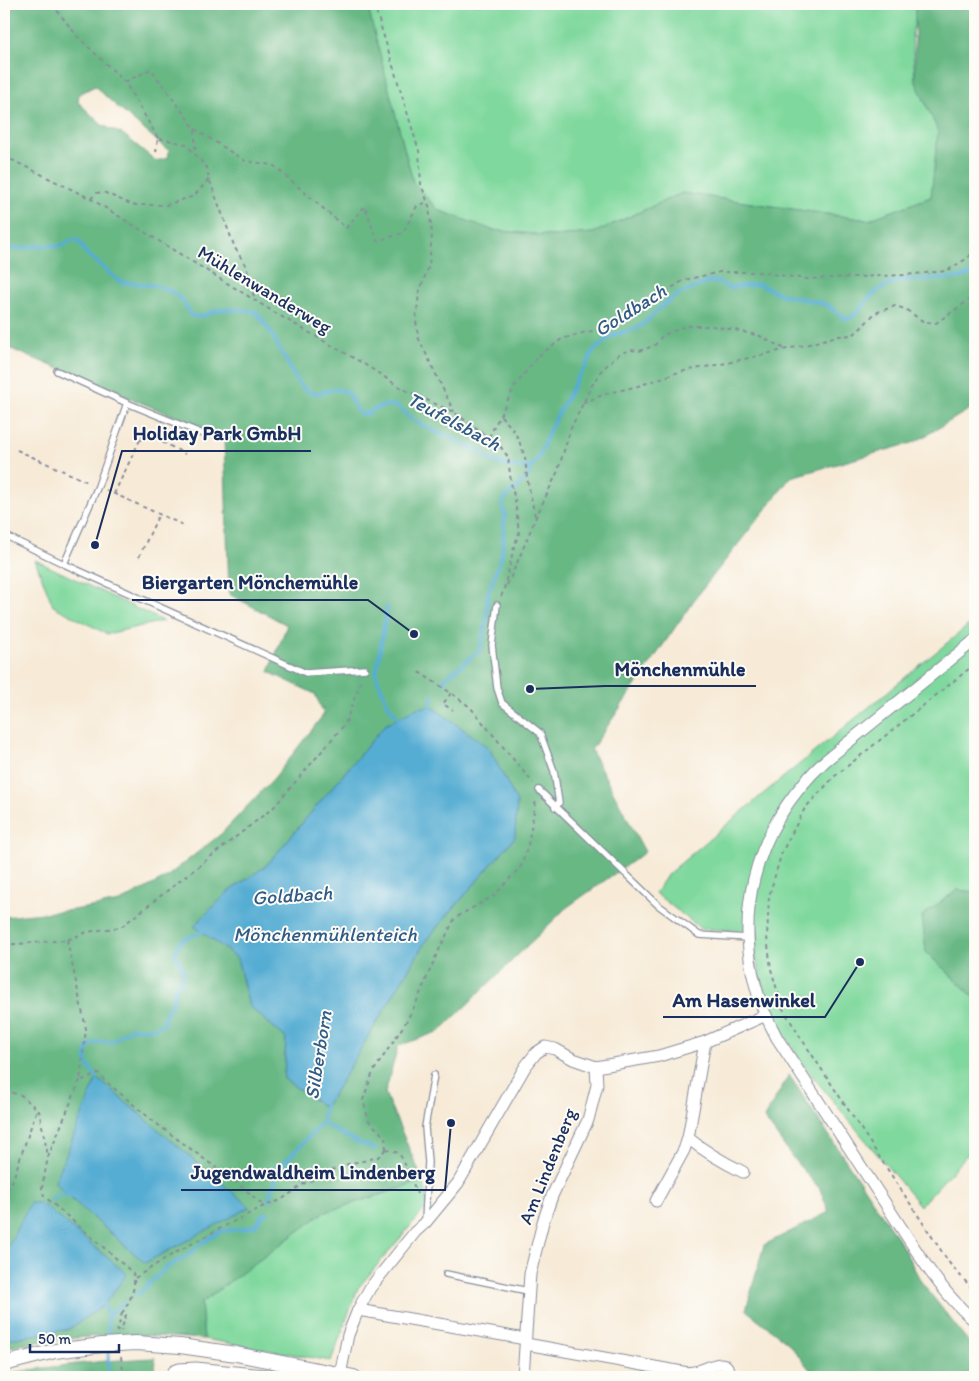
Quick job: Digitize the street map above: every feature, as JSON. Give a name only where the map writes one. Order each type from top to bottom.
[{"type":"street","points":[[975,640],[825,761],[791,798],[773,826],[756,869],[750,902],[748,938],[754,976],[766,1015],[777,1038],[923,1261],[942,1287],[967,1315],[975,1321]]},
{"type":"street","points":[[335,1374],[358,1310],[374,1282],[458,1183],[525,1067],[536,1053],[545,1047],[555,1049],[573,1059],[596,1067],[659,1056],[704,1042],[766,1015]]},
{"type":"street","points":[[656,1200],[684,1150],[688,1138],[704,1042]]},
{"type":"street","name":"Am Lindenberg","points":[[523,1377],[528,1291],[534,1256],[552,1196],[588,1120],[597,1085],[596,1067]]},
{"type":"street","points":[[688,1138],[699,1148],[742,1172]]},
{"type":"street","points":[[358,1310],[688,1373],[700,1377]]},
{"type":"street","points":[[4,1364],[56,1351],[113,1342],[180,1346],[236,1354],[314,1374],[335,1374],[354,1377]]},
{"type":"street","points":[[688,1373],[698,1372],[716,1364],[722,1364],[729,1372],[728,1377]]},
{"type":"street","points":[[170,1377],[174,1371],[196,1368],[286,1377]]},
{"type":"lane","points":[[57,371],[127,403],[203,434]]},
{"type":"lane","points":[[64,564],[98,486],[127,403]]},
{"type":"lane","points":[[4,535],[306,673],[365,669]]},
{"type":"lane","points":[[498,605],[492,645],[497,688],[502,703],[540,733],[554,771],[559,803],[555,807]]},
{"type":"lane","points":[[539,790],[658,905],[699,935],[748,938]]},
{"type":"lane","points":[[425,1223],[428,1162],[425,1127],[434,1075]]},
{"type":"lane","points":[[446,1274],[528,1291]]},
{"type":"path","points":[[52,4],[77,36],[125,82],[158,138],[156,152]]},
{"type":"path","points":[[374,4],[419,151],[420,184],[428,202],[432,234],[429,264],[419,293],[416,320],[418,337],[455,413]]},
{"type":"path","points":[[125,82],[151,69],[195,129],[245,161],[273,165],[346,228],[366,206],[377,241],[404,233],[418,206],[428,202]]},
{"type":"path","points":[[195,129],[195,154],[207,168],[209,179],[235,248],[246,266],[255,300]]},
{"type":"path","points":[[158,138],[186,144],[207,168]]},
{"type":"path","name":"Mühlenwanderweg","points":[[4,156],[91,199],[403,389],[455,413],[500,446],[508,457],[518,533],[504,590],[536,517]]},
{"type":"path","points":[[91,199],[96,193],[103,192],[133,205],[166,205],[194,196],[209,179]]},
{"type":"path","points":[[489,437],[515,386],[537,357],[562,339],[586,332],[608,329],[684,280],[720,272],[758,272],[807,280],[946,271],[968,258],[975,250]]},
{"type":"path","points":[[583,403],[605,394],[638,386],[679,372],[726,363],[837,336],[853,335],[874,313],[895,306],[906,309],[924,322],[936,323],[975,296]]},
{"type":"path","points":[[536,517],[556,473],[571,428],[591,386],[600,372],[620,353],[648,348],[655,344],[662,336],[685,326],[712,326],[735,330],[760,336],[784,349]]},
{"type":"path","points":[[500,416],[511,427],[518,438],[524,457],[536,517]]},
{"type":"path","points":[[114,494],[148,423]]},
{"type":"path","points":[[140,440],[153,437],[185,454]]},
{"type":"path","points":[[17,450],[183,525]]},
{"type":"path","points":[[140,557],[159,514]]},
{"type":"path","points":[[975,664],[835,776],[805,808],[782,852],[770,896],[767,937],[771,969],[782,1007],[940,1249],[953,1268],[975,1292]]},
{"type":"path","points":[[4,945],[67,940],[87,932],[121,927],[274,807],[345,724],[365,669]]},
{"type":"path","points":[[135,1278],[166,1258],[264,1206],[281,1200],[305,1183],[351,1163],[378,1157],[386,1149],[385,1137],[369,1121],[363,1100],[373,1072],[406,1022],[455,918],[494,895],[521,866],[528,845],[539,790],[470,707],[419,672]]},
{"type":"path","points":[[451,693],[443,704],[453,710]]},
{"type":"path","points":[[67,940],[86,1029],[80,1080],[48,1157],[42,1188],[44,1196],[133,1273],[135,1278],[130,1301],[122,1313],[126,1315],[120,1333],[113,1342],[124,1377]]},
{"type":"path","points":[[80,1080],[98,1073],[153,1121],[246,1190],[264,1206]]},
{"type":"path","points":[[4,1091],[21,1095],[39,1111],[48,1157]]},
{"type":"path","points":[[4,1197],[12,1182],[36,1109]]},
{"type":"path","points":[[386,1149],[398,1153],[408,1170],[418,1197]]},
{"type":"green space","points":[[4,4],[367,4],[413,182],[438,210],[492,230],[553,236],[593,233],[682,193],[868,220],[931,197],[938,131],[915,80],[915,10],[918,4],[975,4],[975,406],[915,442],[791,477],[694,600],[591,750],[645,852],[566,908],[440,1031],[398,1046],[385,1093],[423,1181],[323,1213],[201,1303],[204,1339],[120,1334],[44,1341],[4,1348],[4,1340],[69,1329],[104,1305],[114,1291],[4,1254],[4,917],[73,910],[120,902],[165,878],[221,834],[274,778],[324,714],[315,694],[269,672],[287,625],[229,594],[224,437],[4,346]],"holes":[[[95,86],[169,150],[168,158],[156,161],[124,135],[102,125],[78,102],[79,94]],[[385,725],[515,837],[427,939],[325,1107],[284,1079],[286,1038],[249,1006],[237,958],[194,926],[228,892],[266,866]],[[97,1079],[202,1232],[145,1263],[67,1195],[55,1182]]]},
{"type":"green space","points":[[364,4],[919,4],[912,34],[915,80],[943,132],[931,197],[868,220],[682,193],[593,233],[553,236],[492,230],[438,210],[413,182]]},
{"type":"green space","points":[[35,560],[163,621],[107,634],[53,606]]},
{"type":"green space","points":[[975,620],[975,892],[957,890],[926,952],[975,998],[975,1146],[920,1206],[799,1060],[773,1013],[763,985],[756,959],[755,931],[701,929],[655,893],[668,874]]},
{"type":"green space","points":[[957,890],[975,892],[975,998],[926,952],[922,916]]},
{"type":"green space","points":[[789,1075],[900,1242],[922,1283],[975,1350],[975,1377],[816,1377],[787,1342],[746,1310],[764,1245],[829,1212],[820,1189],[795,1161],[764,1118]]},
{"type":"green space","points":[[423,1181],[429,1204],[358,1288],[331,1361],[204,1339],[201,1303],[323,1213]]},
{"type":"green space","points":[[155,1358],[156,1377],[4,1377],[4,1374],[60,1366]]},
{"type":"water","name":"Mönchenmühlenteich","points":[[431,706],[489,748],[517,802],[515,837],[427,939],[325,1108],[284,1079],[286,1038],[249,1006],[237,958],[194,926],[228,892],[266,866],[385,725],[417,708]]},
{"type":"water","points":[[97,1078],[250,1207],[145,1263],[67,1195],[55,1182]]},
{"type":"water","points":[[30,1203],[39,1203],[46,1207],[127,1274],[104,1305],[69,1329],[4,1340],[4,1254]]},
{"type":"waterway","name":"Teufelsbach","points":[[4,250],[37,246],[61,246],[72,240],[79,241],[85,252],[120,282],[152,285],[171,291],[181,299],[192,316],[203,316],[215,311],[224,310],[256,312],[269,329],[296,379],[301,386],[311,393],[321,393],[334,389],[348,392],[360,414],[367,414],[382,406],[395,406],[413,420],[473,448],[489,459],[509,466],[531,467]]},
{"type":"waterway","name":"Goldbach","points":[[443,682],[480,650],[486,622],[488,594],[502,554],[505,515],[502,505],[504,499],[527,478],[531,467],[538,459],[550,429],[593,351],[613,335],[635,329],[679,294],[711,281],[718,282],[729,288],[759,284],[780,294],[825,304],[846,319],[857,313],[871,296],[891,284],[911,280],[956,278],[975,272]]},
{"type":"waterway","points":[[387,607],[376,675],[387,703],[398,718]]},
{"type":"waterway","name":"Goldbach","points":[[430,709],[434,696]]},
{"type":"waterway","name":"Goldbach","points":[[97,1078],[87,1060],[86,1056],[89,1046],[98,1042],[112,1042],[131,1028],[152,1029],[164,1023],[166,1013],[173,1001],[175,988],[180,983],[184,972],[175,952],[182,940],[206,930]]},
{"type":"waterway","name":"Silberborn","points":[[269,1200],[282,1165],[322,1123],[325,1104]]},
{"type":"waterway","points":[[322,1123],[355,1141],[375,1149]]},
{"type":"waterway","points":[[248,1178],[282,1165]]},
{"type":"waterway","points":[[51,1200],[58,1195],[70,1195]]},
{"type":"waterway","name":"Silberborn","points":[[137,1295],[166,1268],[187,1256],[221,1231],[243,1229],[256,1225],[261,1217],[267,1213]]},
{"type":"waterway","name":"Silberborn","points":[[108,1315],[124,1303]]},
{"type":"waterway","name":"Silberborn","points":[[104,1305],[108,1315],[109,1377]]},
{"type":"place","name":"Holiday Park GmbH","points":[[95,545]]},
{"type":"place","name":"Biergarten Mönchemühle","points":[[414,634]]},
{"type":"place","name":"Mönchenmühle","points":[[530,689]]},
{"type":"place","name":"Am Hasenwinkel","points":[[860,962]]},
{"type":"place","name":"Jugendwaldheim Lindenberg","points":[[451,1123]]}]
